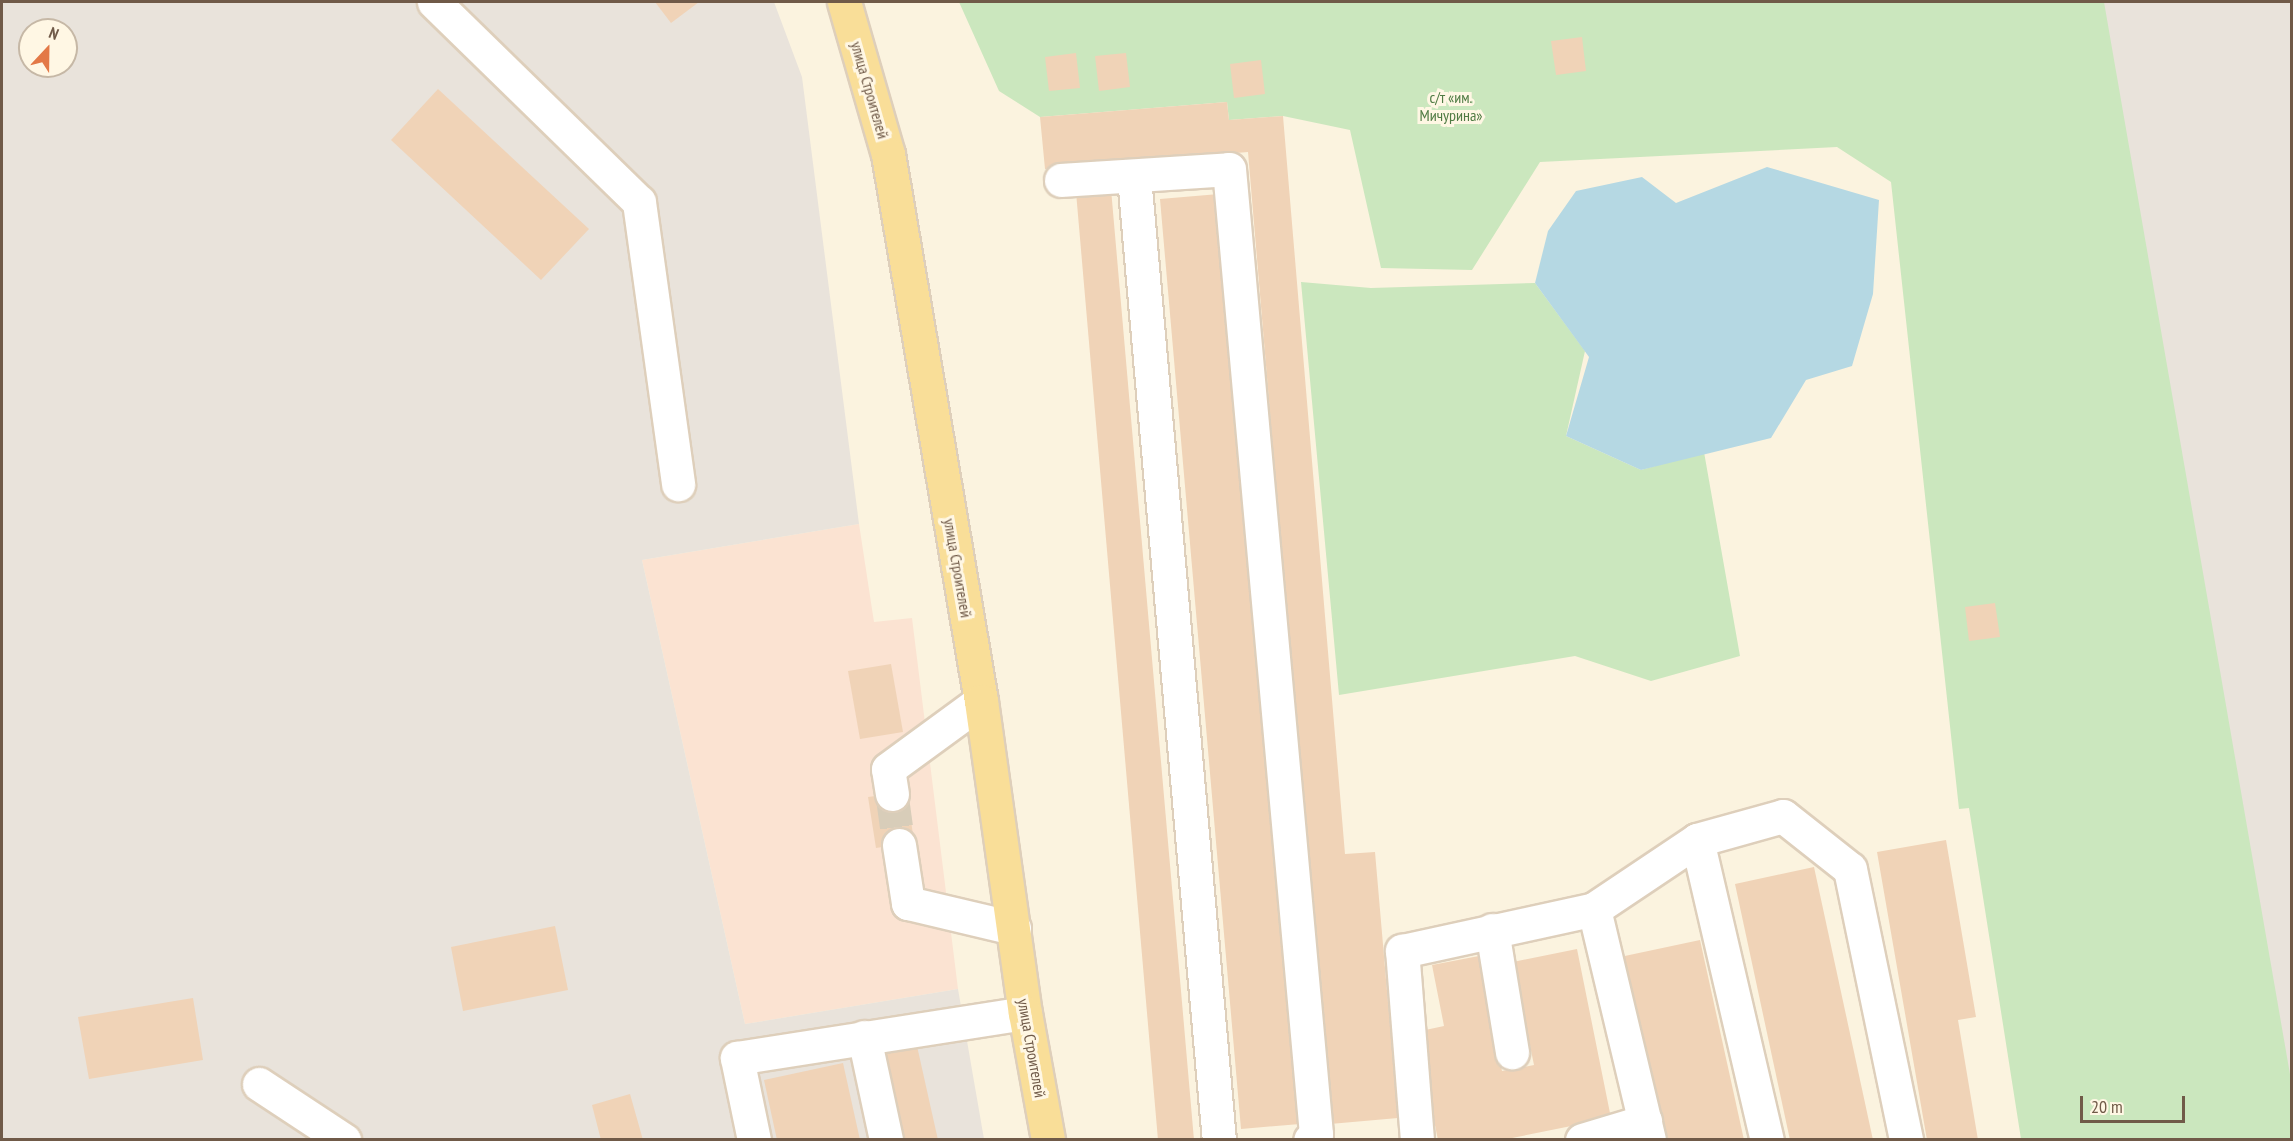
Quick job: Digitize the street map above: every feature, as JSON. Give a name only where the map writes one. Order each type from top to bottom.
[{"type":"main road","name":"улица Строителей","points":[[844,2],[888,154],[981,701],[1026,1013],[1048,1140]]},
{"type":"lane","points":[[434,2],[639,202],[678,484]]},
{"type":"lane","points":[[1061,180],[1134,177],[1229,168],[1316,1134],[1310,1140]]},
{"type":"lane","points":[[1134,177],[1219,1140]]},
{"type":"lane","points":[[892,794],[888,769],[981,701]]},
{"type":"lane","points":[[1417,1140],[1402,951],[1594,909],[1696,840],[1783,816],[1850,869],[1906,1140]]},
{"type":"lane","points":[[1696,840],[1767,1140]]},
{"type":"lane","points":[[899,844],[908,903],[1014,928]]},
{"type":"lane","points":[[1582,1140],[1647,1130],[1594,909]]},
{"type":"lane","points":[[1492,930],[1512,1052]]},
{"type":"lane","points":[[754,1140],[737,1058],[1026,1013]]},
{"type":"lane","points":[[864,1037],[886,1140]]},
{"type":"lane","points":[[259,1084],[344,1140]]},
{"type":"shaded area","points":[[2,2],[774,2],[802,77],[859,524],[642,560],[745,1024],[958,989],[984,1139],[2,1140]]},
{"type":"shaded area","points":[[2097,2],[2291,2],[2291,1139]]},
{"type":"shaded area","points":[[859,524],[874,622],[912,618],[958,989],[745,1024],[642,560]]},
{"type":"green space","name":"с/т «им. Мичурина»","points":[[959,2],[2104,2],[2291,1080],[2291,1139],[2021,1139],[1969,808],[1959,809],[1891,182],[1837,147],[1540,162],[1472,270],[1381,268],[1350,130],[1283,116],[1229,120],[1227,102],[1040,117],[999,91]]},
{"type":"green space","points":[[1301,282],[1371,288],[1535,283],[1585,351],[1566,436],[1641,470],[1704,452],[1740,656],[1651,681],[1575,656],[1339,695]]},
{"type":"water","points":[[1767,167],[1879,200],[1873,294],[1852,366],[1806,380],[1771,438],[1641,470],[1566,436],[1589,357],[1535,283],[1548,231],[1576,191],[1642,177],[1676,203]]},
{"type":"building","points":[[655,2],[699,2],[671,23]]},
{"type":"building","points":[[1582,37],[1586,71],[1556,75],[1551,41]]},
{"type":"building","points":[[1076,53],[1080,88],[1049,91],[1045,57]]},
{"type":"building","points":[[1126,53],[1130,87],[1099,91],[1095,56]]},
{"type":"building","points":[[1261,60],[1265,94],[1234,98],[1230,64]]},
{"type":"building","points":[[438,89],[589,229],[541,280],[391,140]]},
{"type":"building","points":[[1227,102],[1229,120],[1283,116],[1345,854],[1375,852],[1398,1118],[1330,1124],[1248,152],[1045,169],[1040,117]]},
{"type":"building","points":[[1111,189],[1194,1140],[1158,1140],[1076,192]]},
{"type":"building","points":[[1219,194],[1300,1124],[1241,1129],[1160,199]]},
{"type":"building","points":[[1995,603],[2000,637],[1969,641],[1965,607]]},
{"type":"building","points":[[891,664],[903,732],[860,739],[848,671]]},
{"type":"building","points":[[907,792],[914,842],[876,848],[868,797]]},
{"type":"building","points":[[1946,840],[1976,1017],[1958,1020],[1978,1140],[1927,1140],[1877,852]]},
{"type":"building","points":[[1814,867],[1873,1140],[1790,1140],[1735,884]]},
{"type":"building","points":[[555,926],[568,990],[463,1011],[451,947]]},
{"type":"building","points":[[1700,940],[1744,1140],[1660,1140],[1620,957]]},
{"type":"building","points":[[1577,949],[1611,1118],[1502,1140],[1438,1140],[1416,1032],[1444,1026],[1432,965],[1479,956],[1502,1071],[1534,1065],[1513,962]]},
{"type":"building","points":[[193,998],[203,1060],[89,1079],[78,1017]]},
{"type":"building","points":[[917,1046],[938,1140],[903,1140],[884,1054]]},
{"type":"building","points":[[843,1063],[860,1140],[777,1140],[764,1080]]},
{"type":"building","points":[[630,1094],[643,1140],[601,1140],[592,1105]]},
{"type":"tunnel","points":[[892,794],[899,845]]}]
